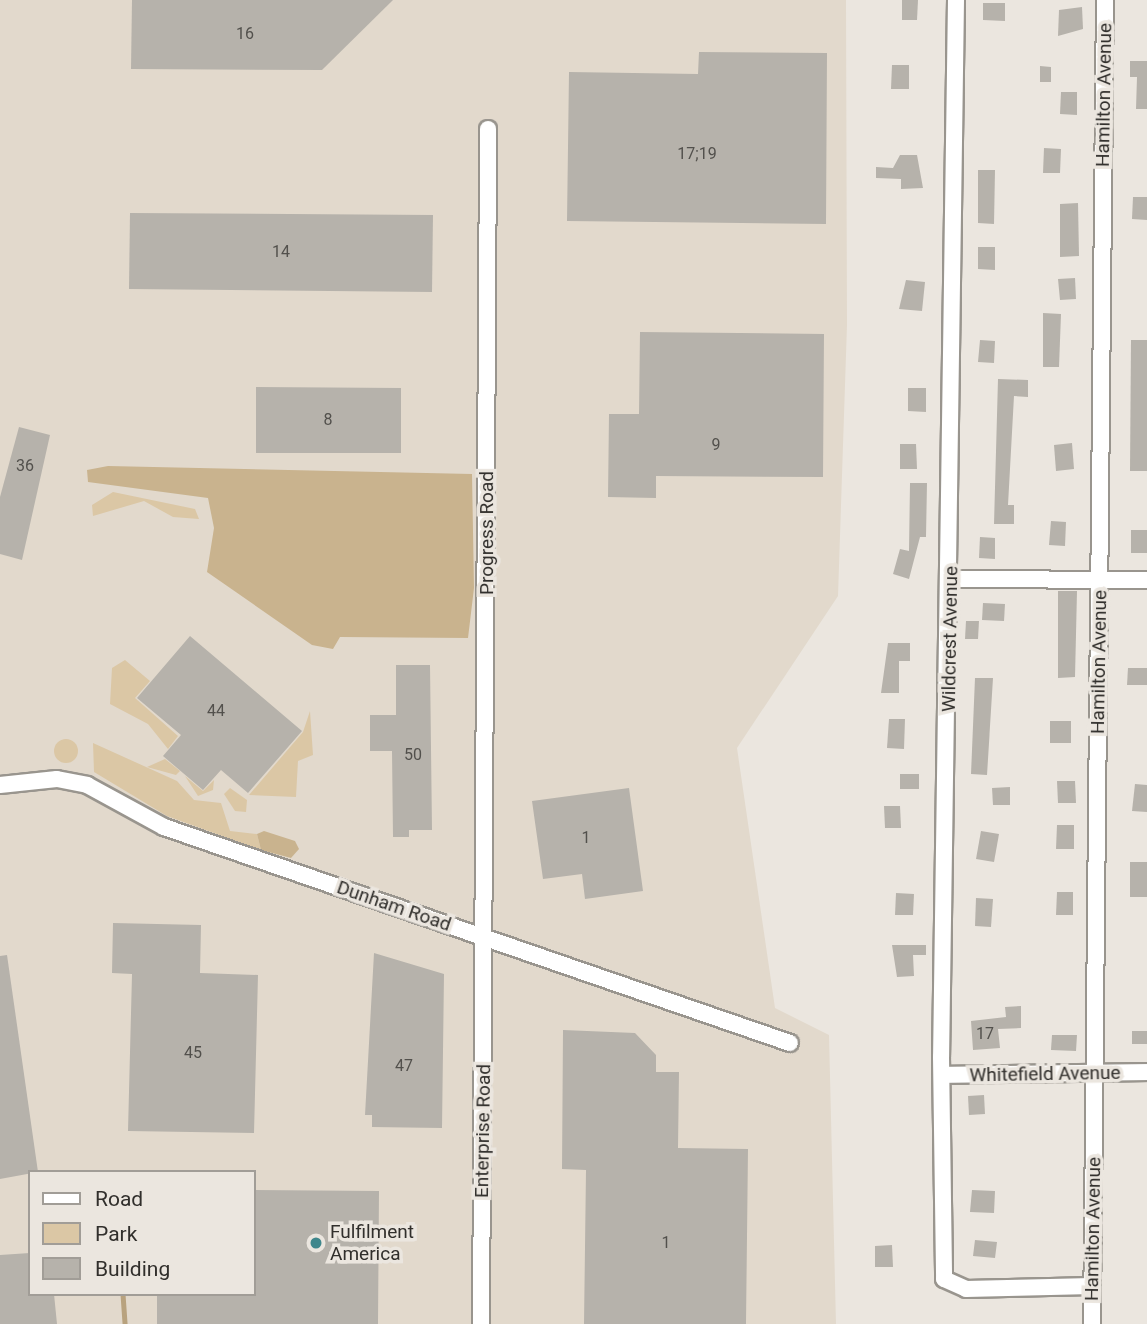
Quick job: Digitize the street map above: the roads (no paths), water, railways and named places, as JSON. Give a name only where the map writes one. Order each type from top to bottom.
[{"type":"street","name":"Wildcrest Avenue","points":[[956,0],[952,579],[943,1075],[944,1279],[966,1289],[1093,1286]]},
{"type":"street","name":"Hamilton Avenue","points":[[1092,1324],[1105,0]]},
{"type":"street","name":"Progress Road","points":[[485,938],[488,129]]},
{"type":"street","points":[[952,579],[1147,580]]},
{"type":"street","name":"Dunham Road","points":[[0,785],[75,781],[164,827],[790,1044]]},
{"type":"street","name":"Enterprise Road","points":[[481,1324],[485,938]]},
{"type":"street","name":"Whitefield Avenue","points":[[943,1075],[1147,1072]]},
{"type":"waterway","points":[[123,1296],[125,1324]]},
{"type":"place","name":"Fulfilment America","points":[[316,1243]]}]
